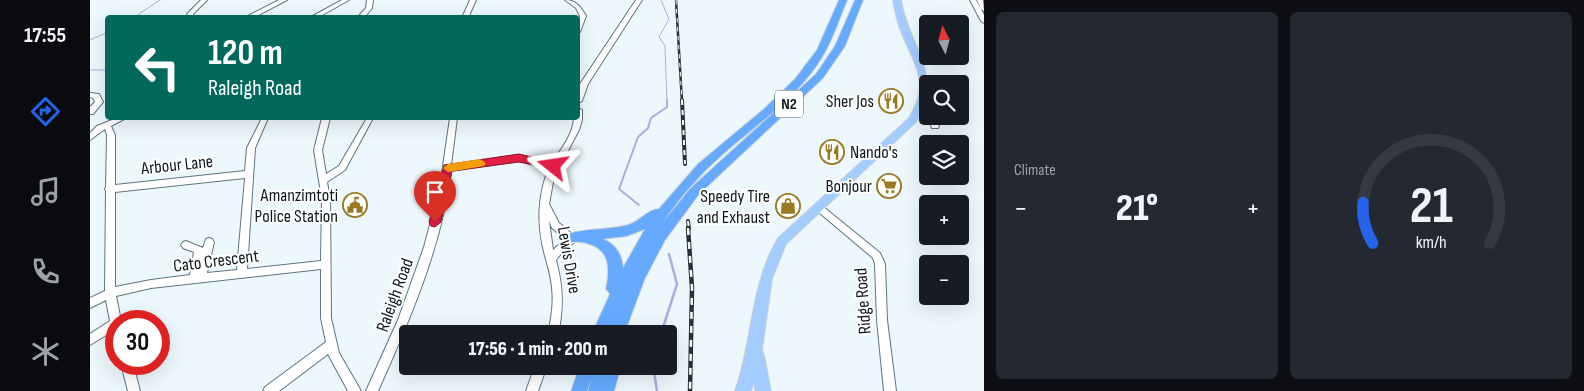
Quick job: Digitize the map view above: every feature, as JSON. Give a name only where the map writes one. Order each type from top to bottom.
[{"type":"highway","name":"N2","points":[[609,325],[628,269],[651,229],[687,183],[802,78],[822,50],[843,0]]},
{"type":"highway","name":"N2","points":[[611,325],[660,236],[695,191],[820,76],[831,62],[840,46],[859,0]]},
{"type":"highway","points":[[572,239],[639,228],[650,220],[687,183]]},
{"type":"highway","points":[[572,239],[592,240],[607,246],[612,251],[618,270],[608,325]]},
{"type":"highway","points":[[625,325],[638,277]]},
{"type":"highway","points":[[579,391],[585,375]]},
{"type":"highway","points":[[596,391],[601,375]]},
{"type":"highway","points":[[606,391],[610,375]]},
{"type":"main road","points":[[743,391],[755,346],[762,291],[772,257],[782,241],[913,120],[924,102],[924,78],[899,20],[898,0]]},
{"type":"main road","points":[[755,346],[763,391]]},
{"type":"street","points":[[190,15],[204,0]]},
{"type":"street","points":[[253,15],[284,0]]},
{"type":"street","points":[[318,15],[346,0]]},
{"type":"street","points":[[363,15],[369,8],[370,0]]},
{"type":"street","points":[[466,15],[473,0]]},
{"type":"street","points":[[568,0],[578,7],[583,16],[580,25]]},
{"type":"street","points":[[581,83],[639,0]]},
{"type":"street","points":[[973,0],[984,22]]},
{"type":"street","points":[[980,0],[984,8]]},
{"type":"street","points":[[90,95],[96,96],[100,102],[90,112]]},
{"type":"street","points":[[92,132],[117,120]]},
{"type":"street","points":[[242,274],[251,148],[264,120]]},
{"type":"street","points":[[326,120],[318,150],[326,199],[326,318],[331,345],[342,370],[355,391]]},
{"type":"street","points":[[322,181],[342,168],[369,120]]},
{"type":"street","name":"Raleigh Road","points":[[372,391],[412,300],[442,197],[448,168],[453,120]]},
{"type":"street","name":"Lewis Drive","points":[[555,325],[559,306],[557,280],[544,229],[546,197],[553,166],[575,132],[578,120]]},
{"type":"street","points":[[107,124],[110,131],[110,293],[113,310]]},
{"type":"street","points":[[448,168],[519,158],[553,166]]},
{"type":"street","name":"Arbour Lane","points":[[109,189],[249,174]]},
{"type":"street","points":[[546,197],[550,217],[572,239],[551,259]]},
{"type":"street","name":"Ridge Road","points":[[818,207],[877,256],[880,264],[882,320],[890,391]]},
{"type":"street","points":[[198,279],[209,242]]},
{"type":"street","points":[[186,245],[199,250],[198,279]]},
{"type":"street","name":"Cato Crescent","points":[[90,303],[110,293],[151,284],[327,264]]},
{"type":"street","points":[[90,340],[105,330]]},
{"type":"street","points":[[269,391],[331,345]]},
{"type":"street","points":[[130,375],[134,391]]},
{"type":"street","points":[[532,391],[538,375]]},
{"type":"waterway","points":[[138,15],[160,0]]},
{"type":"waterway","points":[[661,0],[669,19],[659,37],[665,46],[667,102]]},
{"type":"waterway","points":[[90,40],[105,33]]},
{"type":"waterway","points":[[90,70],[105,70]]},
{"type":"waterway","points":[[639,205],[619,189],[638,137],[648,128],[651,118],[667,107],[667,102]]},
{"type":"waterway","points":[[664,325],[677,284],[669,254]]},
{"type":"waterway","points":[[654,375],[657,391]]},
{"type":"railway","points":[[676,0],[682,102]]},
{"type":"railway","points":[[682,100],[685,164]]},
{"type":"railway","points":[[688,221],[689,229]]},
{"type":"railway","points":[[688,228],[692,288],[690,391]]},
{"type":"slow traffic","points":[[448,168],[480,163]]},
{"type":"place","name":"Sher Jos","points":[[891,101]]},
{"type":"place","name":"Nando's","points":[[832,152]]},
{"type":"place","name":"Bonjour","points":[[889,186]]},
{"type":"place","name":"Amanzimtoti Police Station","points":[[355,205]]},
{"type":"place","name":"Speedy Tire and Exhaust","points":[[788,206]]},
{"type":"route","points":[[435,222],[448,168],[504,158],[536,160],[553,166]]}]
